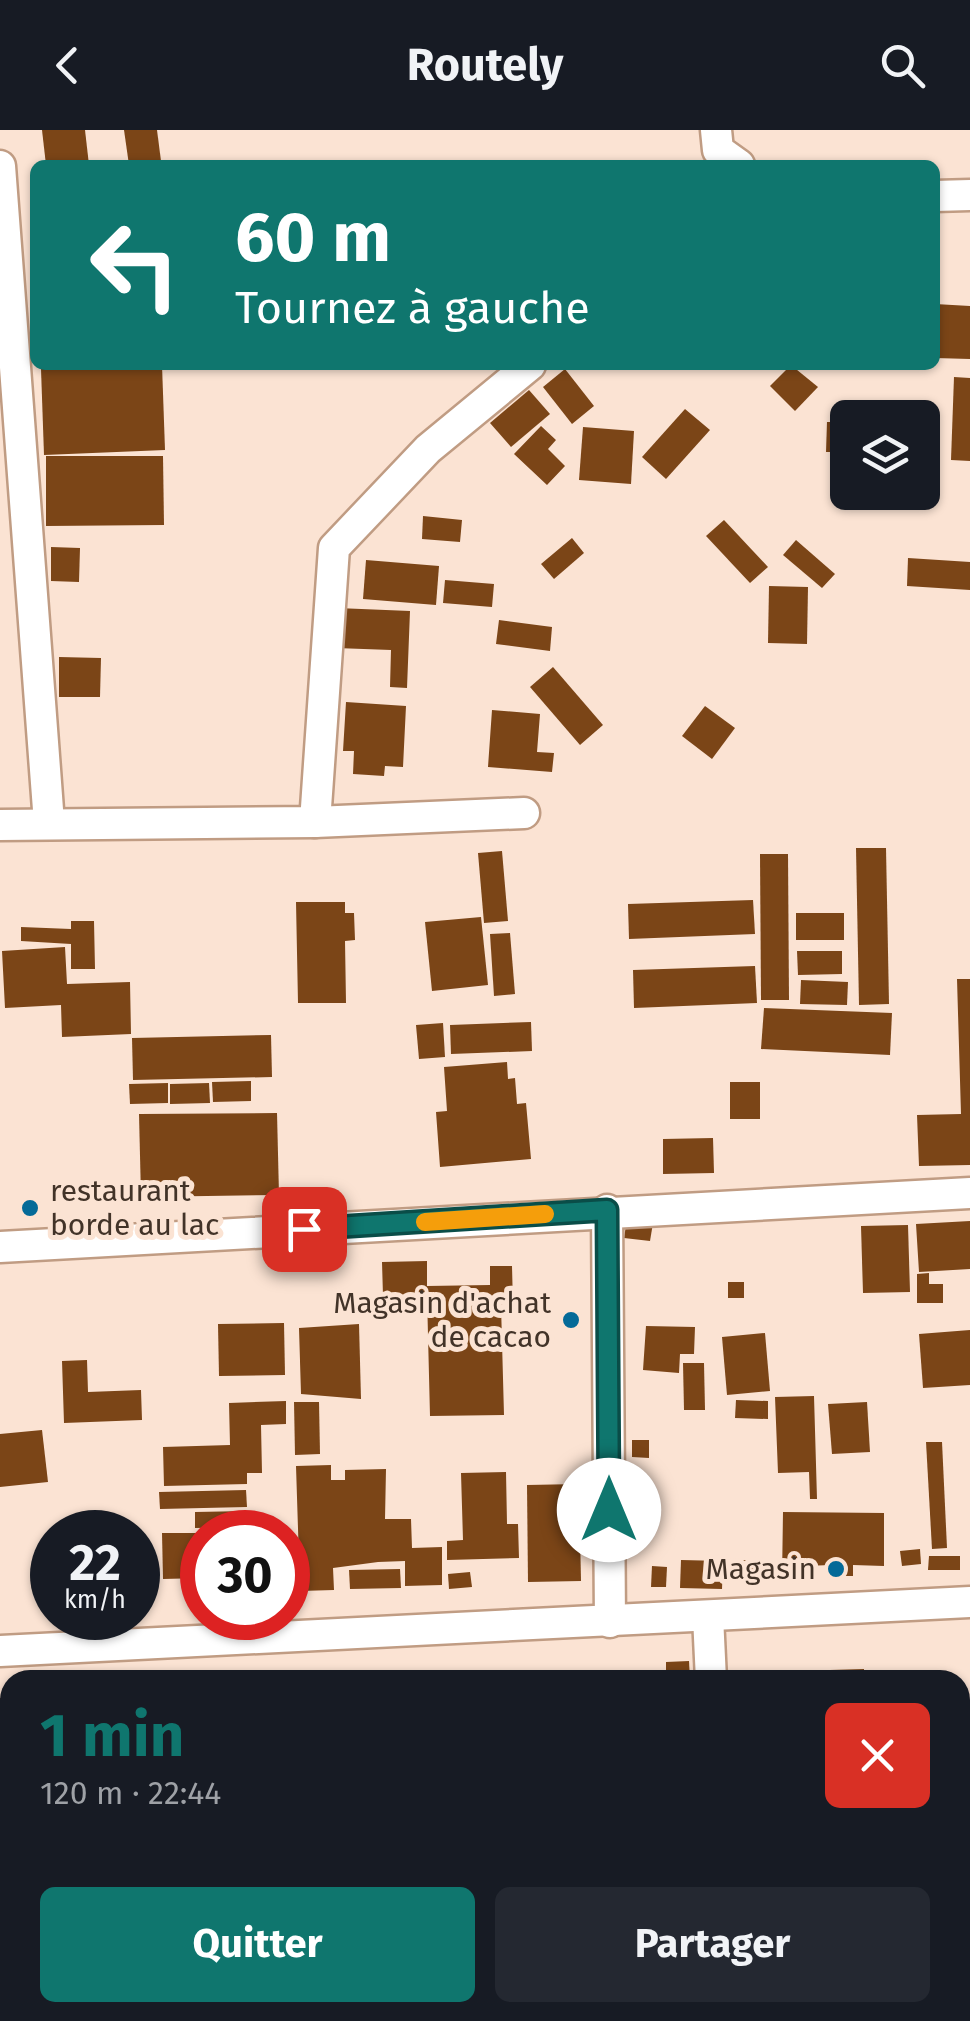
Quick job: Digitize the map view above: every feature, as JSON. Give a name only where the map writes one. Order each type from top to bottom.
[{"type":"street","points":[[716,130],[718,150],[732,160]]},
{"type":"street","points":[[0,166],[48,823]]},
{"type":"street","points":[[940,196],[970,196]]},
{"type":"street","points":[[315,822],[334,548],[428,449],[524,370]]},
{"type":"street","points":[[0,825],[315,822],[524,813]]},
{"type":"street","points":[[0,1247],[607,1210],[970,1193]]},
{"type":"street","points":[[607,1210],[610,1622]]},
{"type":"street","points":[[0,1651],[970,1602]]},
{"type":"street","points":[[708,1616],[711,1670]]},
{"type":"building","points":[[42,130],[85,130],[88,160],[45,160]]},
{"type":"building","points":[[124,130],[157,130],[161,160],[128,160]]},
{"type":"building","points":[[940,304],[970,306],[970,359],[940,358]]},
{"type":"building","points":[[41,370],[162,370],[165,450],[44,455]]},
{"type":"building","points":[[566,370],[594,406],[572,424],[543,387]]},
{"type":"building","points":[[786,370],[797,370],[818,387],[795,411],[770,386]]},
{"type":"building","points":[[954,377],[970,378],[970,461],[951,460]]},
{"type":"building","points":[[529,390],[550,414],[511,447],[490,423]]},
{"type":"building","points":[[685,409],[710,430],[666,479],[642,457]]},
{"type":"building","points":[[827,422],[830,422],[830,452],[826,452]]},
{"type":"building","points":[[541,426],[556,440],[548,449],[565,466],[547,485],[514,454]]},
{"type":"building","points":[[583,427],[634,431],[631,484],[579,480]]},
{"type":"building","points":[[46,456],[163,456],[164,525],[46,526]]},
{"type":"building","points":[[423,516],[462,520],[460,542],[422,539]]},
{"type":"building","points":[[724,520],[768,567],[750,583],[706,536]]},
{"type":"building","points":[[572,538],[584,553],[554,579],[541,564]]},
{"type":"building","points":[[796,540],[835,574],[822,588],[783,555]]},
{"type":"building","points":[[51,547],[80,548],[79,582],[51,581]]},
{"type":"building","points":[[908,558],[970,562],[970,590],[907,586]]},
{"type":"building","points":[[366,560],[439,566],[436,605],[363,599]]},
{"type":"building","points":[[445,580],[494,584],[492,607],[443,603]]},
{"type":"building","points":[[769,586],[808,587],[807,644],[768,643]]},
{"type":"building","points":[[337,608],[410,611],[407,688],[390,687],[391,650],[336,648]]},
{"type":"building","points":[[499,620],[552,627],[550,651],[496,644]]},
{"type":"building","points":[[59,657],[101,658],[100,697],[59,697]]},
{"type":"building","points":[[553,667],[603,725],[580,745],[530,687]]},
{"type":"building","points":[[346,702],[406,706],[403,767],[385,766],[384,776],[353,774],[354,751],[343,751]]},
{"type":"building","points":[[705,706],[735,728],[712,759],[682,736]]},
{"type":"building","points":[[492,710],[540,714],[537,752],[554,753],[552,772],[488,767]]},
{"type":"building","points":[[856,848],[886,848],[889,1004],[859,1005]]},
{"type":"building","points":[[502,851],[508,921],[484,923],[478,853]]},
{"type":"building","points":[[760,854],[788,854],[789,1000],[761,1000]]},
{"type":"building","points":[[753,900],[755,934],[629,939],[628,904]]},
{"type":"building","points":[[296,902],[345,902],[345,913],[354,913],[355,940],[345,941],[346,1003],[298,1003]]},
{"type":"building","points":[[796,913],[844,913],[844,940],[796,940]]},
{"type":"building","points":[[481,917],[488,985],[432,991],[425,922]]},
{"type":"building","points":[[71,921],[94,921],[95,969],[71,969],[71,944],[21,941],[21,927],[71,929]]},
{"type":"building","points":[[510,933],[515,994],[494,996],[490,934]]},
{"type":"building","points":[[65,947],[67,984],[130,982],[131,1034],[62,1037],[61,1005],[5,1008],[2,951]]},
{"type":"building","points":[[797,951],[842,951],[842,974],[798,975]]},
{"type":"building","points":[[755,966],[757,1003],[634,1008],[633,970]]},
{"type":"building","points":[[957,979],[970,979],[970,1165],[919,1166],[917,1115],[961,1114]]},
{"type":"building","points":[[801,980],[848,982],[847,1005],[800,1004]]},
{"type":"building","points":[[764,1008],[892,1013],[890,1055],[761,1049]]},
{"type":"building","points":[[531,1022],[532,1051],[451,1054],[450,1025]]},
{"type":"building","points":[[443,1023],[445,1057],[419,1059],[416,1025]]},
{"type":"building","points":[[271,1035],[272,1077],[133,1080],[132,1038]]},
{"type":"building","points":[[507,1062],[508,1079],[515,1078],[517,1104],[526,1103],[531,1159],[440,1167],[436,1112],[447,1111],[444,1067]]},
{"type":"building","points":[[251,1081],[251,1101],[213,1102],[212,1082]]},
{"type":"building","points":[[730,1082],[760,1082],[760,1119],[730,1119]]},
{"type":"building","points":[[168,1083],[168,1103],[130,1104],[129,1084]]},
{"type":"building","points":[[209,1083],[210,1103],[170,1104],[170,1084]]},
{"type":"building","points":[[277,1113],[279,1195],[141,1197],[139,1114]]},
{"type":"building","points":[[713,1138],[714,1173],[663,1174],[663,1139]]},
{"type":"building","points":[[627,1219],[653,1223],[650,1241],[624,1238]]},
{"type":"building","points":[[970,1221],[970,1269],[919,1272],[916,1224]]},
{"type":"building","points":[[908,1225],[910,1292],[863,1293],[861,1226]]},
{"type":"building","points":[[427,1261],[427,1286],[490,1285],[490,1266],[512,1266],[513,1305],[501,1305],[504,1415],[430,1416],[427,1295],[383,1296],[382,1262]]},
{"type":"building","points":[[929,1273],[929,1284],[943,1284],[943,1303],[917,1303],[917,1274]]},
{"type":"building","points":[[728,1282],[744,1282],[744,1298],[728,1298]]},
{"type":"building","points":[[284,1323],[285,1375],[219,1376],[218,1324]]},
{"type":"building","points":[[359,1324],[361,1399],[301,1394],[299,1328]]},
{"type":"building","points":[[646,1326],[695,1327],[694,1354],[680,1354],[679,1373],[643,1370]]},
{"type":"building","points":[[970,1330],[970,1385],[923,1388],[919,1334]]},
{"type":"building","points":[[765,1333],[770,1391],[727,1395],[722,1337]]},
{"type":"building","points":[[87,1360],[88,1392],[141,1390],[142,1420],[64,1423],[62,1361]]},
{"type":"building","points":[[683,1363],[704,1363],[705,1410],[684,1410]]},
{"type":"building","points":[[814,1396],[817,1499],[810,1499],[809,1472],[778,1473],[775,1397]]},
{"type":"building","points":[[736,1400],[768,1401],[768,1419],[735,1418]]},
{"type":"building","points":[[286,1401],[286,1424],[261,1425],[262,1473],[247,1473],[247,1484],[164,1486],[163,1447],[230,1445],[229,1403]]},
{"type":"building","points":[[294,1402],[319,1402],[320,1454],[295,1455]]},
{"type":"building","points":[[867,1402],[870,1452],[832,1454],[828,1404]]},
{"type":"building","points":[[42,1430],[48,1482],[0,1487],[0,1434]]},
{"type":"building","points":[[632,1440],[649,1440],[649,1458],[632,1457]]},
{"type":"building","points":[[926,1442],[942,1442],[947,1548],[932,1549]]},
{"type":"building","points":[[331,1465],[331,1480],[345,1480],[345,1470],[386,1469],[385,1519],[411,1519],[412,1548],[442,1547],[442,1585],[405,1586],[405,1561],[378,1562],[333,1568],[334,1590],[310,1591],[310,1510],[297,1510],[296,1466]]},
{"type":"building","points":[[506,1472],[507,1524],[518,1524],[519,1558],[447,1560],[447,1541],[463,1540],[461,1473]]},
{"type":"building","points":[[579,1484],[581,1581],[528,1582],[527,1485]]},
{"type":"building","points":[[627,1484],[652,1484],[651,1520],[627,1520]]},
{"type":"building","points":[[246,1490],[247,1507],[160,1509],[159,1492]]},
{"type":"building","points":[[783,1512],[884,1513],[884,1566],[853,1565],[853,1576],[831,1576],[831,1565],[804,1566],[804,1579],[782,1579]]},
{"type":"building","points":[[162,1533],[180,1533],[180,1579],[163,1579]]},
{"type":"building","points":[[920,1549],[921,1564],[902,1566],[900,1551]]},
{"type":"building","points":[[929,1556],[960,1556],[960,1570],[928,1570]]},
{"type":"building","points":[[681,1560],[723,1561],[722,1589],[680,1588]]},
{"type":"building","points":[[726,1560],[766,1560],[767,1579],[726,1579]]},
{"type":"building","points":[[652,1566],[667,1567],[666,1587],[651,1587]]},
{"type":"building","points":[[400,1569],[401,1588],[350,1589],[349,1570]]},
{"type":"building","points":[[470,1572],[472,1587],[449,1589],[448,1574]]},
{"type":"building","points":[[689,1661],[689,1670],[666,1670],[666,1662]]},
{"type":"slow traffic","points":[[425,1222],[545,1214]]},
{"type":"place","name":"restaurant borde au lac","points":[[30,1208]]},
{"type":"place","name":"Magasin d'achat de cacao","points":[[571,1320]]},
{"type":"place","name":"Magasin","points":[[836,1569]]},
{"type":"route","points":[[304,1229],[607,1210],[609,1510]]}]
